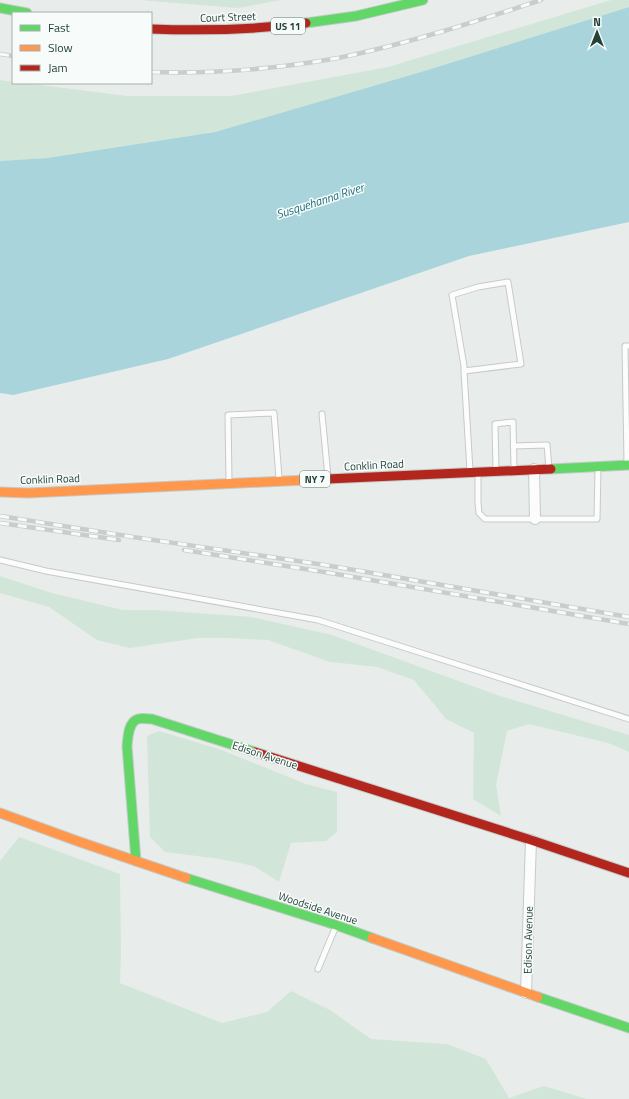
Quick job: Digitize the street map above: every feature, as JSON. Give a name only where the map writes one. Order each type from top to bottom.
[{"type":"street","name":"Court Street","points":[[152,28],[243,30],[300,25],[379,12],[423,0]]},
{"type":"street","points":[[0,8],[22,12]]},
{"type":"street","name":"Conklin Road","points":[[0,492],[28,493],[628,465]]},
{"type":"street","points":[[534,469],[536,520]]},
{"type":"street","name":"Edison Avenue","points":[[136,861],[127,746],[129,730],[133,722],[138,719],[152,720],[531,840],[629,873]]},
{"type":"street","name":"Woodside Avenue","points":[[0,813],[201,883],[336,925],[629,1028]]},
{"type":"street","name":"Edison Avenue","points":[[526,993],[531,840]]},
{"type":"lane","points":[[464,371],[521,364],[508,282],[478,287],[452,295],[464,371],[479,513],[485,519],[598,519],[598,466]]},
{"type":"lane","points":[[628,465],[624,346],[629,346]]},
{"type":"lane","points":[[229,483],[228,416],[274,412],[279,481]]},
{"type":"lane","points":[[322,414],[328,479]]},
{"type":"lane","points":[[496,471],[495,424],[513,422],[514,470]]},
{"type":"lane","points":[[514,446],[547,445],[549,469]]},
{"type":"lane","points":[[0,560],[46,570],[318,620],[629,719]]},
{"type":"lane","points":[[318,969],[336,925]]},
{"type":"green space","points":[[139,0],[281,0],[238,8]]},
{"type":"green space","points":[[611,0],[629,0],[629,7],[421,72],[215,132],[47,158],[0,161],[0,80],[12,82],[12,84],[32,84],[128,96],[231,96],[388,67]]},
{"type":"green space","points":[[0,576],[52,593],[123,610],[155,610],[252,617],[332,635],[497,695],[629,735],[629,752],[608,743],[529,724],[507,731],[496,785],[501,816],[473,799],[474,733],[446,719],[414,680],[377,667],[330,662],[268,640],[198,638],[130,648],[97,640],[49,607],[0,593]]},
{"type":"green space","points":[[159,731],[219,749],[306,784],[337,792],[337,832],[326,841],[291,843],[279,882],[254,866],[220,859],[165,852],[150,837],[147,736]]},
{"type":"green space","points":[[19,837],[120,874],[120,983],[222,1023],[267,1012],[291,991],[330,1010],[371,1039],[447,1044],[486,1059],[509,1098],[544,1086],[587,1099],[0,1099],[0,861]]},
{"type":"water","name":"Susquehanna River","points":[[629,7],[629,222],[469,256],[168,359],[13,395],[0,393],[0,161],[47,158],[215,132],[421,72]]},
{"type":"railway","points":[[152,72],[244,70],[338,58],[415,39],[541,0]]},
{"type":"railway","points":[[0,54],[12,56]]},
{"type":"railway","points":[[0,516],[325,565],[629,617]]},
{"type":"railway","points":[[0,523],[119,540]]},
{"type":"railway","points":[[184,550],[324,572],[629,624]]},
{"type":"traffic: fast","points":[[306,23],[356,16],[423,0]]},
{"type":"traffic: fast","points":[[0,8],[22,12]]},
{"type":"traffic: fast","points":[[551,469],[629,465]]},
{"type":"traffic: fast","points":[[136,861],[127,746],[129,731],[132,723],[138,719],[152,719],[255,752]]},
{"type":"traffic: fast","points":[[186,878],[336,925],[372,938]]},
{"type":"traffic: fast","points":[[538,997],[629,1028]]},
{"type":"traffic: slow","points":[[0,492],[28,493],[327,479]]},
{"type":"traffic: slow","points":[[0,813],[186,878]]},
{"type":"traffic: slow","points":[[372,938],[538,997]]},
{"type":"traffic: jam","points":[[152,29],[228,29],[306,23]]},
{"type":"traffic: jam","points":[[327,479],[551,469]]},
{"type":"traffic: jam","points":[[255,752],[531,840],[629,873]]}]
